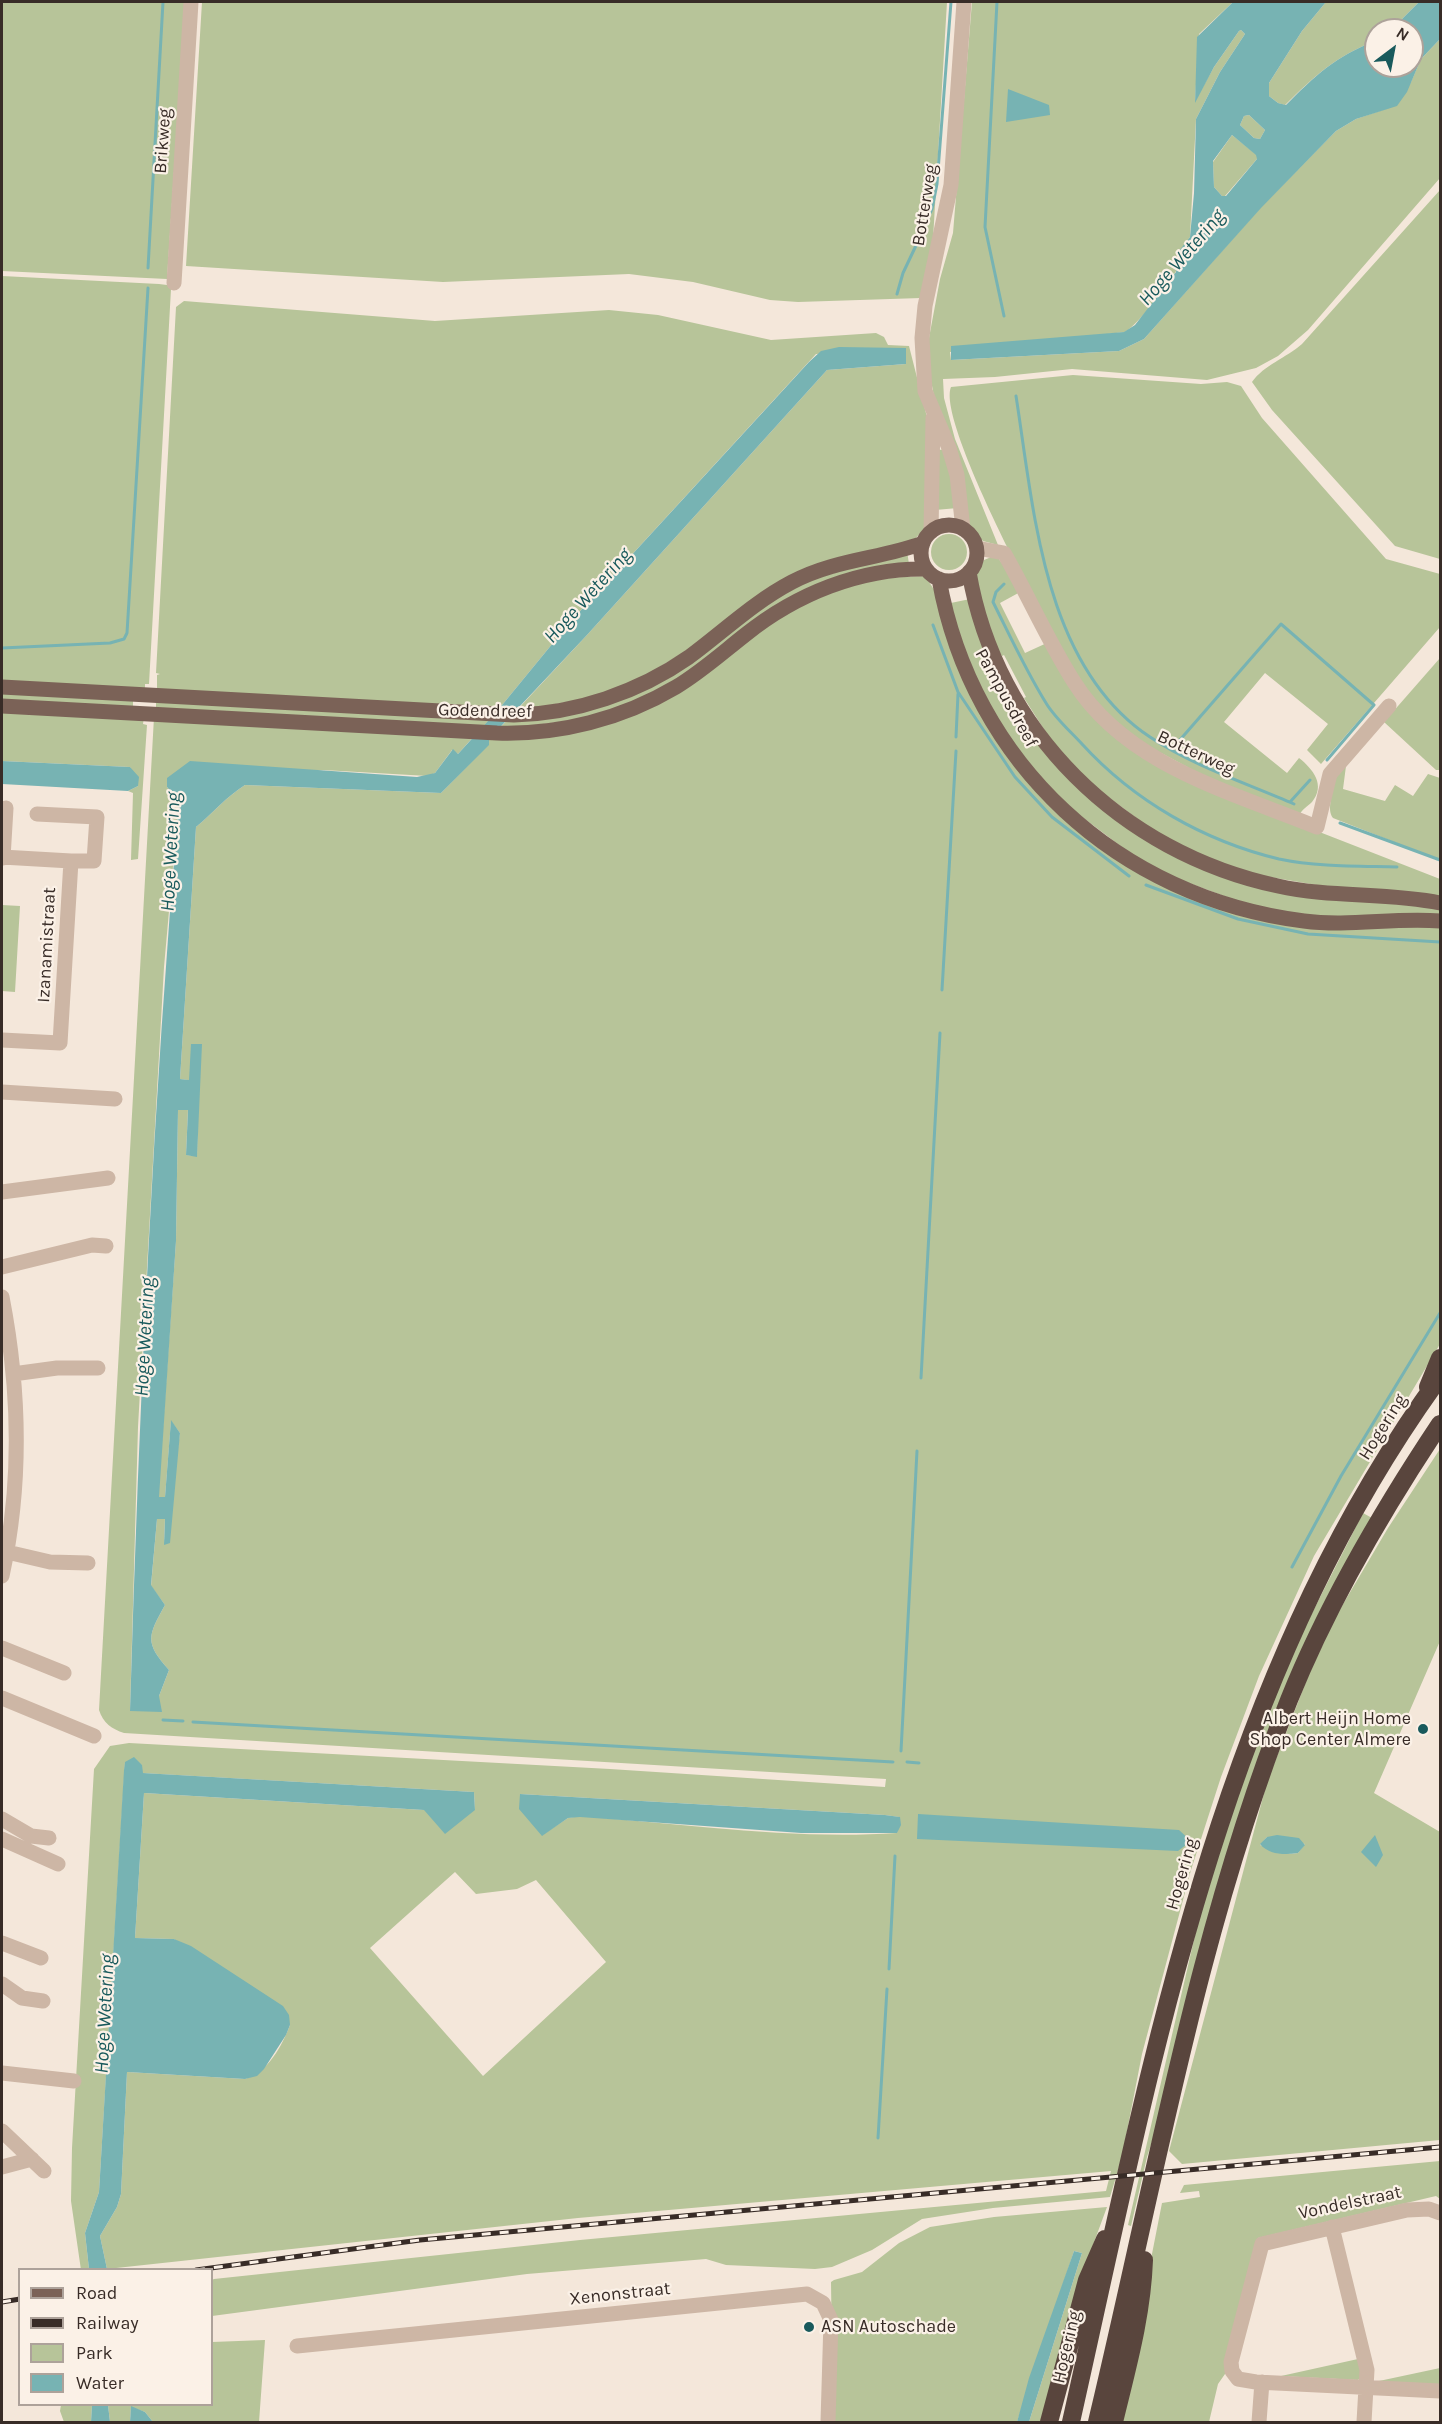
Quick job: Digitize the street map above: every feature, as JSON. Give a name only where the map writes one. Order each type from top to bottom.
[{"type":"highway","points":[[1420,1405],[1440,1358]]},
{"type":"highway","name":"Hogering","points":[[1071,2422],[1118,2210],[1195,1903],[1220,1818],[1245,1748],[1300,1620],[1336,1548],[1420,1405],[1440,1377]]},
{"type":"highway","points":[[1097,2422],[1189,2026],[1257,1784],[1290,1697],[1336,1599],[1389,1503],[1440,1425]]},
{"type":"highway","points":[[1048,2422],[1087,2280],[1118,2210]]},
{"type":"highway","points":[[1114,2422],[1142,2295],[1145,2217]]},
{"type":"main road","points":[[947,525],[963,529],[969,534],[976,548],[974,565],[969,573],[960,579],[949,581],[939,579],[926,569],[921,551],[927,537],[947,525]]},
{"type":"main road","name":"Godendreef","points":[[2,687],[514,715],[558,711],[626,691],[668,670],[752,606],[795,580],[844,561],[927,537]]},
{"type":"main road","name":"Godendreef","points":[[2,706],[468,732],[553,731],[630,710],[659,697],[691,678],[765,620],[803,597],[867,575],[902,568],[926,569]]},
{"type":"main road","name":"Pampusdreef","points":[[969,573],[982,628],[995,660],[1022,712],[1066,769],[1107,807],[1131,825],[1189,858],[1249,880],[1306,891],[1399,896],[1440,903]]},
{"type":"main road","name":"Pampusdreef","points":[[939,579],[954,644],[972,686],[997,731],[1035,782],[1078,824],[1111,849],[1143,869],[1191,893],[1266,915],[1328,923],[1440,921]]},
{"type":"street","name":"Brikweg","points":[[174,283],[191,2]]},
{"type":"street","name":"Botterweg","points":[[963,529],[957,475],[949,448],[925,391],[922,338],[925,306],[951,185],[964,2]]},
{"type":"street","name":"Botterweg","points":[[927,537],[933,412]]},
{"type":"street","name":"Botterweg","points":[[976,548],[1004,553],[1075,684],[1122,735],[1165,764],[1317,827],[1330,774],[1389,706]]},
{"type":"street","points":[[8,808],[2,857],[94,861],[97,817],[37,813]]},
{"type":"street","name":"Izanamistraat","points":[[2,1040],[60,1043],[71,861]]},
{"type":"street","points":[[2,1092],[115,1099]]},
{"type":"street","points":[[2,1191],[108,1178]]},
{"type":"street","points":[[2,1268],[92,1245],[106,1246]]},
{"type":"street","points":[[2,1297],[13,1374],[17,1448],[7,1552],[2,1576]]},
{"type":"street","points":[[13,1374],[57,1368],[98,1368]]},
{"type":"street","points":[[7,1552],[50,1562],[88,1563]]},
{"type":"street","points":[[2,1648],[64,1673]]},
{"type":"street","points":[[2,1698],[94,1736]]},
{"type":"street","points":[[2,1819],[31,1836],[49,1838]]},
{"type":"street","points":[[2,1839],[57,1864]]},
{"type":"street","points":[[2,1942],[41,1958]]},
{"type":"street","points":[[2,1984],[22,1998],[43,2001]]},
{"type":"street","points":[[2,2073],[74,2081]]},
{"type":"street","points":[[2,2131],[44,2171]]},
{"type":"street","points":[[2,2167],[32,2159]]},
{"type":"street","name":"Vondelstraat","points":[[1262,2382],[1238,2379],[1232,2371],[1231,2362],[1262,2244],[1407,2210],[1429,2209],[1440,2213]]},
{"type":"street","points":[[1332,2227],[1364,2356],[1367,2387],[1364,2422]]},
{"type":"street","name":"Xenonstraat","points":[[297,2346],[807,2294],[823,2303],[831,2320],[828,2422]]},
{"type":"street","points":[[1259,2422],[1262,2382],[1440,2391]]},
{"type":"green space","points":[[2,2],[185,2],[167,279],[2,271]]},
{"type":"green space","points":[[202,2],[947,2],[933,239],[921,298],[798,302],[770,300],[693,282],[629,274],[443,282],[186,266]]},
{"type":"green space","points":[[972,2],[1233,2],[1199,34],[1195,101],[1214,67],[1239,31],[1245,34],[1220,72],[1196,119],[1190,237],[1172,278],[1145,313],[1125,332],[950,352],[951,360],[1119,351],[1144,339],[1261,207],[1336,131],[1356,119],[1397,105],[1413,78],[1424,78],[1424,56],[1440,39],[1440,178],[1308,330],[1278,356],[1256,368],[1207,380],[1072,369],[995,377],[943,379],[944,398],[955,439],[998,545],[983,541],[969,526],[936,407],[926,354],[940,279],[953,233]]},
{"type":"green space","points":[[1326,2],[1419,2],[1403,18],[1364,18],[1364,46],[1337,60],[1285,105],[1269,96],[1269,83],[1302,31]]},
{"type":"green space","points":[[1249,115],[1265,130],[1260,139],[1254,138],[1240,125],[1244,116]]},
{"type":"green space","points":[[1232,135],[1257,155],[1257,159],[1225,196],[1222,196],[1214,187],[1213,162]]},
{"type":"green space","points":[[1440,190],[1440,559],[1395,546],[1272,410],[1252,382],[1263,371],[1302,344]]},
{"type":"green space","points":[[2,276],[159,284],[167,285],[171,289],[149,684],[145,684],[145,692],[2,684]]},
{"type":"green space","points":[[184,301],[435,321],[609,310],[658,315],[771,340],[876,333],[884,337],[888,345],[909,346],[929,425],[925,528],[913,541],[833,562],[682,657],[607,695],[516,711],[827,370],[906,364],[906,348],[816,354],[571,621],[498,710],[157,693],[157,675],[160,674],[156,673],[176,307]]},
{"type":"green space","points":[[1073,375],[1201,384],[1227,382],[1241,386],[1262,418],[1386,559],[1440,574],[1440,627],[1321,764],[1307,750],[1328,724],[1265,673],[1224,722],[1287,773],[1299,758],[1313,772],[1318,790],[1312,802],[1299,816],[1236,791],[1171,761],[1127,731],[1089,693],[1064,653],[1022,576],[999,530],[961,441],[951,408],[951,387]]},
{"type":"green space","points":[[945,449],[958,508],[935,510],[939,450]]},
{"type":"green space","points":[[949,534],[961,540],[967,552],[961,564],[949,570],[937,564],[931,552],[937,540]]},
{"type":"green space","points":[[907,551],[909,564],[840,579],[695,672],[604,716],[498,730],[508,719],[598,705],[791,586]]},
{"type":"green space","points":[[996,555],[1022,591],[1000,603],[1025,653],[1049,642],[1103,722],[1281,817],[1440,879],[1440,900],[1329,889],[1245,874],[1149,832],[1063,759],[1024,698],[1026,697],[1004,655],[1002,656],[991,642],[976,574],[984,560]]},
{"type":"green space","points":[[925,576],[935,591],[970,690],[1076,827],[1226,909],[1440,924],[1440,1344],[1314,1556],[1259,1676],[1221,1777],[1191,1870],[1142,2054],[1122,2157],[1110,2197],[993,2208],[922,2219],[872,2250],[832,2267],[815,2269],[726,2265],[706,2259],[527,2274],[213,2316],[214,2279],[580,2240],[1106,2191],[1111,2171],[578,2218],[107,2268],[100,2236],[117,2207],[121,2194],[127,2072],[245,2079],[261,2071],[273,2057],[290,2025],[174,1939],[135,1938],[144,1793],[424,1810],[475,1810],[474,1792],[142,1773],[142,1765],[125,1762],[99,2192],[85,2233],[89,2268],[81,2268],[71,2201],[72,2148],[94,1769],[110,1746],[129,1743],[610,1769],[885,1787],[886,1779],[124,1733],[106,1722],[99,1710],[154,717],[475,735],[458,754],[452,750],[435,773],[428,776],[323,770],[167,787],[179,799],[164,967],[138,1427],[130,1711],[159,1696],[169,1670],[152,1645],[152,1632],[165,1605],[151,1586],[157,1519],[165,1518],[164,1545],[180,1433],[171,1421],[165,1497],[158,1498],[176,1241],[178,1110],[188,1109],[186,1155],[197,1156],[198,1107],[188,1080],[180,1079],[196,827],[245,785],[441,793],[485,748],[489,739],[616,719],[780,614],[863,579]],"holes":[[[520,1794],[899,1817],[897,1833],[858,1835],[778,1833],[580,1816],[568,1818],[542,1835]],[[455,1872],[476,1894],[517,1889],[536,1880],[606,1962],[483,2076],[370,1948]]]},
{"type":"green space","points":[[970,599],[1043,748],[1199,865],[1440,906],[1440,916],[1357,920],[1262,910],[1151,869],[1053,795],[991,713],[946,604]]},
{"type":"green space","points":[[1440,658],[1440,770],[1436,770],[1384,722]]},
{"type":"green space","points":[[2,690],[133,700],[133,708],[2,703]]},
{"type":"green space","points":[[156,700],[491,718],[481,729],[156,710]]},
{"type":"green space","points":[[2,709],[144,717],[143,724],[147,725],[138,859],[131,860],[133,793],[128,791],[138,786],[130,767],[2,761]]},
{"type":"green space","points":[[1346,766],[1343,789],[1385,801],[1395,785],[1413,796],[1428,774],[1440,778],[1440,860],[1333,818],[1330,810],[1332,782]]},
{"type":"green space","points":[[2,905],[20,906],[15,992],[2,991]]},
{"type":"green space","points":[[1440,1449],[1440,1641],[1374,1793],[1440,1832],[1440,2140],[1182,2164],[1169,2151],[1267,1782],[1309,1674],[1336,1616],[1388,1528]],"holes":[[[1267,1837],[1305,1844],[1298,1853],[1290,1854],[1260,1845]]]},
{"type":"green space","points":[[1363,1513],[1372,1518],[1322,1609],[1147,2157],[1131,2226],[1128,2225],[1209,1875],[1286,1664]]},
{"type":"green space","points":[[1440,2161],[1440,2199],[1436,2196],[1258,2238],[1225,2374],[1218,2384],[1209,2422],[1119,2422],[1162,2203],[1200,2197],[1199,2191],[1180,2193],[1184,2185]]},
{"type":"green space","points":[[1107,2207],[1093,2245],[1043,2422],[1029,2422],[1082,2253],[1074,2251],[1017,2422],[833,2422],[831,2282],[862,2272],[899,2243],[930,2227],[994,2217]]},
{"type":"green space","points":[[265,2340],[259,2422],[153,2422],[145,2412],[131,2407],[130,2422],[110,2422],[108,2406],[213,2406],[213,2342]]},
{"type":"green space","points":[[1358,2359],[1363,2375],[1358,2380],[1281,2376]]},
{"type":"green space","points":[[1440,2368],[1440,2386],[1379,2381]]},
{"type":"green space","points":[[61,2406],[92,2406],[91,2422],[64,2422]]},
{"type":"water","name":"Hoge Wetering","points":[[1233,2],[1326,2],[1302,31],[1269,83],[1269,96],[1278,103],[1286,105],[1326,68],[1364,46],[1364,78],[1413,78],[1397,106],[1356,119],[1336,131],[1261,208],[1144,339],[1119,351],[951,360],[951,346],[1124,332],[1135,325],[1176,272],[1179,251],[1190,237],[1196,119],[1220,72],[1245,34],[1241,30],[1214,67],[1195,103],[1197,37]],"holes":[[[1249,115],[1265,130],[1260,139],[1254,138],[1240,125],[1244,116]],[[1232,135],[1256,155],[1257,159],[1226,196],[1222,196],[1214,187],[1213,161]]]},
{"type":"water","points":[[1419,2],[1440,2],[1440,39],[1424,56],[1424,18],[1403,18]]},
{"type":"water","points":[[1008,89],[1049,105],[1050,115],[1006,122]]},
{"type":"water","name":"Hoge Wetering","points":[[839,347],[906,348],[906,364],[827,370],[587,635],[489,739],[489,745],[441,793],[245,785],[196,827],[180,1079],[189,1080],[191,1044],[202,1044],[197,1157],[186,1155],[188,1110],[178,1110],[176,1241],[159,1497],[165,1497],[171,1420],[180,1433],[170,1543],[164,1545],[165,1519],[157,1519],[151,1585],[165,1605],[152,1632],[152,1645],[169,1670],[159,1696],[162,1712],[130,1711],[148,1255],[179,800],[167,787],[167,778],[190,761],[417,777],[435,773],[453,749],[458,754],[498,710],[571,621],[809,362],[821,351]]},
{"type":"water","points":[[2,761],[130,767],[139,777],[138,786],[128,791],[2,784]]},
{"type":"water","points":[[134,1757],[142,1765],[143,1773],[474,1792],[475,1810],[445,1834],[424,1810],[144,1793],[135,1938],[174,1939],[191,1946],[283,2006],[289,2015],[290,2025],[264,2069],[257,2076],[245,2079],[127,2072],[121,2194],[117,2207],[100,2236],[107,2268],[89,2268],[85,2233],[99,2192],[125,1762]]},
{"type":"water","points":[[520,1794],[885,1815],[900,1817],[901,1825],[897,1833],[801,1833],[580,1817],[568,1818],[542,1836],[519,1809]]},
{"type":"water","points":[[918,1814],[1179,1830],[1191,1841],[1178,1851],[917,1839]]},
{"type":"water","points":[[1277,1835],[1299,1838],[1305,1845],[1298,1853],[1283,1854],[1268,1850],[1260,1844],[1267,1837]]},
{"type":"water","points":[[1375,1835],[1383,1855],[1376,1867],[1361,1852]]},
{"type":"water","points":[[1074,2251],[1082,2253],[1029,2422],[1017,2422],[1029,2378]]},
{"type":"water","points":[[92,2406],[108,2406],[110,2422],[91,2422]]},
{"type":"water","points":[[131,2406],[145,2412],[153,2422],[130,2422]]},
{"type":"waterway","points":[[148,268],[163,2]]},
{"type":"waterway","points":[[925,225],[932,209],[937,184],[951,2]]},
{"type":"waterway","points":[[997,2],[985,227],[1004,316]]},
{"type":"waterway","points":[[897,294],[903,273],[921,235]]},
{"type":"waterway","points":[[2,648],[110,643],[124,639],[127,633],[148,288]]},
{"type":"waterway","points":[[1016,396],[1029,487],[1050,583],[1065,628],[1086,670],[1114,707],[1150,737],[1184,757],[1294,804]]},
{"type":"waterway","points":[[1004,584],[996,592],[993,602],[1025,666],[1050,709],[1102,765],[1147,801],[1197,830],[1279,859],[1323,865],[1397,867]]},
{"type":"waterway","points":[[1172,749],[1281,624],[1374,705],[1327,760]]},
{"type":"waterway","points":[[933,625],[958,692],[1015,777],[1052,817],[1129,876]]},
{"type":"waterway","points":[[956,737],[958,694]]},
{"type":"waterway","points":[[942,990],[956,751]]},
{"type":"waterway","points":[[1290,802],[1310,780]]},
{"type":"waterway","points":[[1340,823],[1440,860]]},
{"type":"waterway","points":[[1146,885],[1238,919],[1308,934],[1440,942]]},
{"type":"waterway","points":[[921,1378],[940,1033]]},
{"type":"waterway","points":[[1292,1567],[1341,1476],[1440,1313]]},
{"type":"waterway","points":[[901,1751],[917,1451]]},
{"type":"waterway","points":[[163,1720],[183,1721]]},
{"type":"waterway","points":[[193,1722],[893,1762]]},
{"type":"waterway","points":[[907,1762],[919,1763]]},
{"type":"waterway","points":[[889,1969],[895,1856]]},
{"type":"waterway","points":[[878,2138],[887,1989]]},
{"type":"railway","points":[[211,2268],[420,2240],[1440,2147]]},
{"type":"railway","points":[[2,2302],[18,2299]]},
{"type":"place","name":"Albert Heijn Home Shop Center Almere","points":[[1423,1729]]},
{"type":"place","name":"ASN Autoschade","points":[[809,2327]]}]
